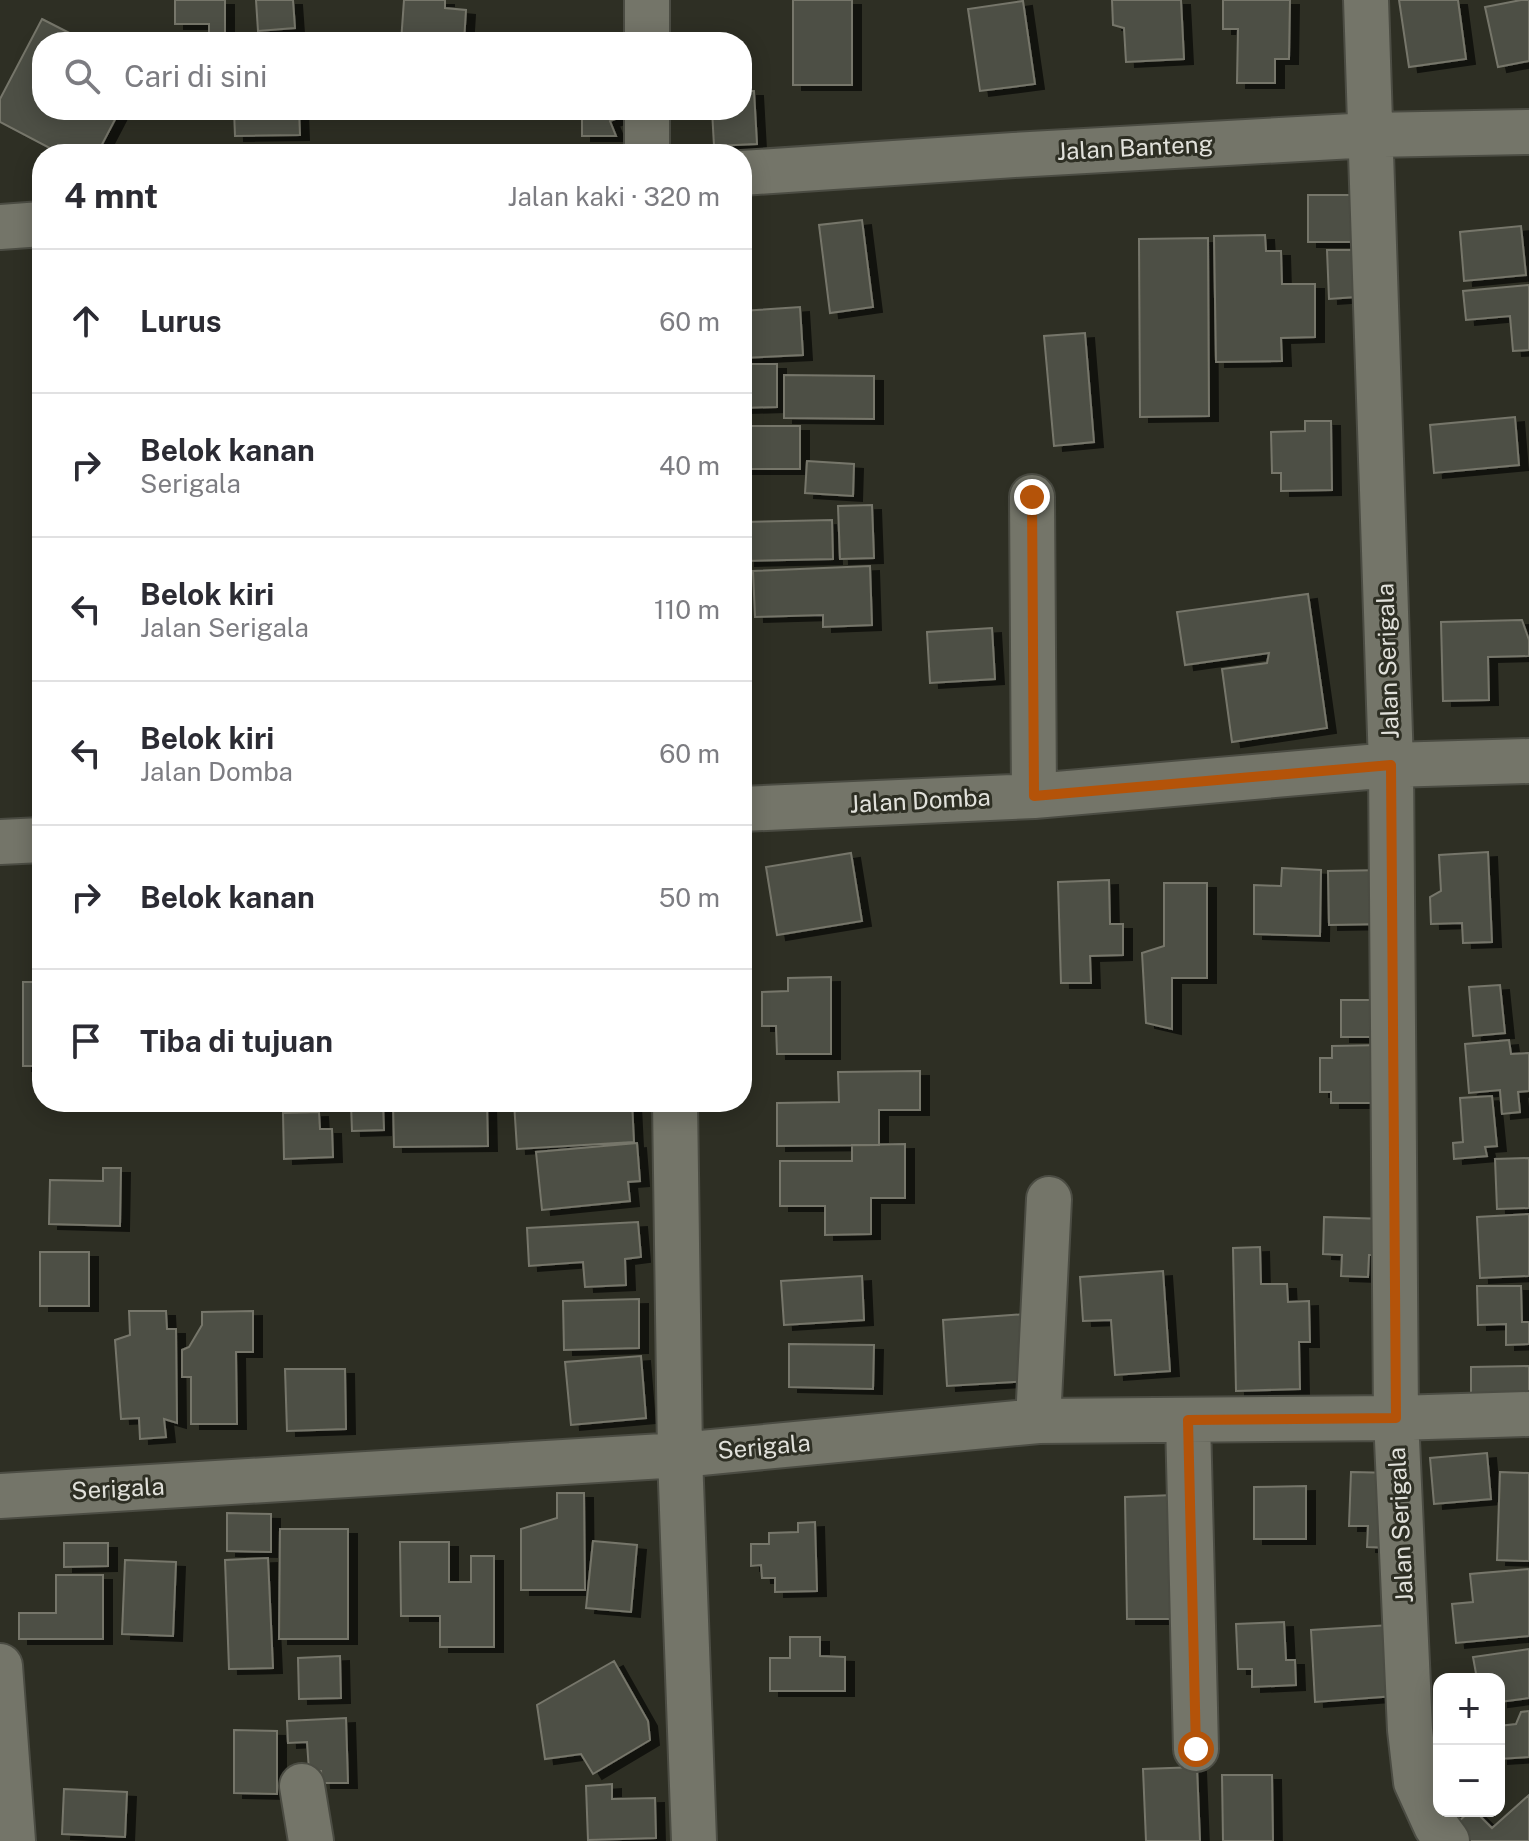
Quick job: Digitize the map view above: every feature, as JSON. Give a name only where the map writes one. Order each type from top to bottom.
[{"type":"street","points":[[647,0],[647,32]]},
{"type":"street","name":"Jalan Serigala","points":[[1366,0],[1391,765],[1396,1418],[1410,1730],[1416,1782],[1437,1836]]},
{"type":"street","points":[[647,120],[647,144]]},
{"type":"street","name":"Jalan Banteng","points":[[752,172],[1371,135],[1529,132]]},
{"type":"street","points":[[0,227],[32,225]]},
{"type":"street","points":[[1032,497],[1034,796]]},
{"type":"street","name":"Jalan Domba","points":[[752,809],[1034,796],[1391,765],[1529,761]]},
{"type":"street","points":[[0,842],[32,840]]},
{"type":"street","points":[[675,1112],[680,1455],[694,1841]]},
{"type":"street","points":[[1038,1421],[1049,1199]]},
{"type":"street","name":"Serigala","points":[[0,1496],[680,1455],[1038,1421],[1529,1414]]},
{"type":"street","points":[[1188,1420],[1196,1749]]},
{"type":"street","points":[[0,1666],[13,1841]]},
{"type":"street","points":[[302,1786],[311,1841]]},
{"type":"building","points":[[175,0],[225,0],[225,32],[209,32],[209,24],[175,24]]},
{"type":"building","points":[[256,0],[293,0],[295,28],[258,31]]},
{"type":"building","points":[[404,0],[445,0],[445,8],[466,10],[465,32],[402,32]]},
{"type":"building","points":[[793,0],[852,0],[852,85],[793,85]]},
{"type":"building","points":[[1112,0],[1181,0],[1184,59],[1126,62],[1124,28],[1113,25]]},
{"type":"building","points":[[1223,0],[1290,0],[1289,59],[1275,59],[1275,83],[1237,83],[1238,29],[1223,29]]},
{"type":"building","points":[[1399,0],[1458,0],[1466,59],[1409,67]]},
{"type":"building","points":[[1529,0],[1529,61],[1498,67],[1485,7]]},
{"type":"building","points":[[1023,1],[1035,84],[980,91],[968,9]]},
{"type":"building","points":[[42,19],[67,32],[35,32]]},
{"type":"building","points":[[32,38],[32,120],[115,120],[102,144],[42,144],[0,122],[0,99]]},
{"type":"building","points":[[754,91],[757,144],[714,144],[713,120],[752,120]]},
{"type":"building","points":[[234,120],[299,120],[300,135],[235,136]]},
{"type":"building","points":[[582,120],[613,120],[610,121],[616,136],[582,136]]},
{"type":"building","points":[[1308,195],[1361,195],[1361,242],[1308,242]]},
{"type":"building","points":[[862,220],[873,307],[830,313],[819,225]]},
{"type":"building","points":[[1521,226],[1526,275],[1464,281],[1460,232]]},
{"type":"building","points":[[1265,235],[1266,251],[1281,251],[1282,284],[1315,284],[1315,337],[1281,338],[1282,361],[1216,362],[1214,236]]},
{"type":"building","points":[[1208,238],[1209,416],[1140,417],[1139,239]]},
{"type":"building","points":[[1327,250],[1354,250],[1356,297],[1329,299]]},
{"type":"building","points":[[1529,285],[1529,350],[1513,351],[1510,316],[1466,320],[1463,291]]},
{"type":"building","points":[[800,307],[803,355],[752,358],[752,310]]},
{"type":"building","points":[[1085,333],[1094,442],[1054,446],[1044,336]]},
{"type":"building","points":[[752,364],[777,364],[777,407],[752,408]]},
{"type":"building","points":[[784,375],[874,376],[874,419],[784,418]]},
{"type":"building","points":[[1515,417],[1519,465],[1434,473],[1430,425]]},
{"type":"building","points":[[1305,421],[1331,421],[1332,490],[1281,491],[1281,473],[1272,473],[1271,432],[1305,431]]},
{"type":"building","points":[[752,426],[800,426],[800,469],[752,469]]},
{"type":"building","points":[[807,461],[854,464],[853,496],[805,493]]},
{"type":"building","points":[[872,505],[874,558],[840,559],[838,506]]},
{"type":"building","points":[[832,520],[833,559],[752,561],[752,522]]},
{"type":"building","points":[[870,566],[872,625],[823,627],[823,615],[755,617],[753,571]]},
{"type":"building","points":[[1308,594],[1327,728],[1232,742],[1222,669],[1267,663],[1269,653],[1185,665],[1177,612]]},
{"type":"building","points":[[1522,620],[1529,640],[1529,656],[1488,657],[1489,700],[1443,701],[1441,622]]},
{"type":"building","points":[[992,628],[995,679],[930,683],[927,632]]},
{"type":"building","points":[[1488,852],[1492,942],[1463,943],[1462,923],[1431,924],[1430,897],[1441,891],[1439,855]]},
{"type":"building","points":[[851,853],[862,921],[777,935],[766,867]]},
{"type":"building","points":[[1282,868],[1321,870],[1320,936],[1254,934],[1254,885],[1281,886]]},
{"type":"building","points":[[1386,870],[1386,924],[1329,925],[1328,871]]},
{"type":"building","points":[[1109,880],[1110,924],[1123,924],[1123,955],[1090,956],[1091,983],[1061,983],[1058,882]]},
{"type":"building","points":[[1164,883],[1207,883],[1207,978],[1172,978],[1172,1029],[1146,1023],[1142,953],[1164,946]]},
{"type":"building","points":[[831,977],[831,1054],[777,1054],[776,1026],[762,1026],[762,992],[788,991],[788,978]]},
{"type":"building","points":[[23,982],[32,982],[32,1066],[23,1066]]},
{"type":"building","points":[[1500,985],[1505,1033],[1473,1036],[1469,987]]},
{"type":"building","points":[[1341,1000],[1383,1000],[1383,1037],[1341,1037]]},
{"type":"building","points":[[1509,1040],[1511,1054],[1529,1053],[1529,1091],[1518,1092],[1520,1112],[1502,1114],[1500,1090],[1469,1093],[1465,1044]]},
{"type":"building","points":[[1382,1045],[1373,1103],[1331,1103],[1331,1092],[1320,1092],[1320,1058],[1332,1058],[1332,1046]]},
{"type":"building","points":[[920,1071],[920,1110],[879,1110],[879,1145],[777,1146],[777,1103],[839,1102],[838,1072]]},
{"type":"building","points":[[1492,1096],[1497,1146],[1485,1147],[1487,1156],[1454,1159],[1453,1143],[1463,1142],[1460,1098]]},
{"type":"building","points":[[319,1112],[320,1129],[332,1129],[333,1157],[284,1159],[283,1113]]},
{"type":"building","points":[[351,1112],[383,1112],[384,1130],[352,1131]]},
{"type":"building","points":[[393,1112],[487,1112],[488,1146],[394,1147]]},
{"type":"building","points":[[515,1112],[632,1112],[634,1142],[517,1149]]},
{"type":"building","points":[[637,1143],[640,1181],[628,1182],[630,1201],[542,1210],[536,1152]]},
{"type":"building","points":[[905,1144],[905,1198],[871,1198],[871,1234],[825,1235],[825,1206],[780,1206],[780,1161],[852,1161],[852,1145]]},
{"type":"building","points":[[1529,1158],[1529,1208],[1497,1209],[1495,1159]]},
{"type":"building","points":[[103,1168],[121,1168],[120,1226],[49,1224],[50,1180],[103,1181]]},
{"type":"building","points":[[1529,1214],[1529,1276],[1480,1278],[1477,1217]]},
{"type":"building","points":[[1324,1217],[1386,1219],[1385,1255],[1369,1255],[1368,1277],[1341,1276],[1342,1255],[1323,1254]]},
{"type":"building","points":[[638,1222],[641,1257],[625,1259],[626,1285],[585,1287],[583,1262],[529,1266],[527,1228]]},
{"type":"building","points":[[1260,1247],[1261,1284],[1287,1284],[1288,1302],[1309,1301],[1310,1342],[1299,1342],[1300,1389],[1236,1391],[1233,1248]]},
{"type":"building","points":[[40,1252],[89,1252],[89,1306],[40,1306]]},
{"type":"building","points":[[1163,1271],[1170,1371],[1115,1375],[1111,1320],[1083,1321],[1080,1277]]},
{"type":"building","points":[[862,1276],[864,1320],[784,1325],[781,1281]]},
{"type":"building","points":[[1477,1286],[1521,1286],[1522,1322],[1529,1322],[1529,1344],[1506,1345],[1506,1324],[1478,1325]]},
{"type":"building","points":[[639,1299],[639,1348],[564,1350],[563,1301]]},
{"type":"building","points":[[129,1311],[166,1311],[167,1329],[176,1329],[177,1423],[164,1419],[166,1437],[140,1439],[139,1418],[121,1419],[115,1340],[130,1335]]},
{"type":"building","points":[[253,1311],[253,1352],[236,1352],[237,1424],[191,1424],[191,1377],[182,1377],[182,1350],[189,1347],[202,1325],[202,1312]]},
{"type":"building","points":[[1026,1314],[1030,1381],[947,1386],[943,1320]]},
{"type":"building","points":[[789,1344],[874,1345],[873,1389],[789,1387]]},
{"type":"building","points":[[641,1356],[646,1418],[571,1425],[565,1362]]},
{"type":"building","points":[[1529,1366],[1529,1408],[1471,1401],[1471,1367]]},
{"type":"building","points":[[285,1369],[345,1369],[346,1429],[287,1431]]},
{"type":"building","points":[[1487,1453],[1491,1499],[1434,1504],[1430,1458]]},
{"type":"building","points":[[1351,1472],[1396,1473],[1393,1548],[1367,1547],[1368,1526],[1349,1526]]},
{"type":"building","points":[[1500,1472],[1529,1473],[1529,1561],[1497,1560]]},
{"type":"building","points":[[1306,1486],[1306,1539],[1254,1539],[1254,1487]]},
{"type":"building","points":[[557,1493],[584,1493],[585,1590],[521,1590],[521,1529],[557,1518]]},
{"type":"building","points":[[1173,1495],[1175,1619],[1127,1619],[1125,1497]]},
{"type":"building","points":[[227,1513],[271,1514],[271,1552],[227,1551]]},
{"type":"building","points":[[815,1522],[817,1591],[775,1592],[775,1578],[762,1578],[761,1565],[751,1566],[751,1544],[769,1544],[769,1533],[798,1532],[798,1523]]},
{"type":"building","points":[[280,1529],[348,1529],[348,1639],[279,1639]]},
{"type":"building","points":[[593,1541],[637,1545],[631,1612],[586,1608]]},
{"type":"building","points":[[400,1542],[449,1542],[449,1582],[471,1582],[471,1556],[494,1556],[494,1647],[440,1647],[440,1616],[401,1616]]},
{"type":"building","points":[[64,1543],[108,1543],[108,1566],[64,1567]]},
{"type":"building","points":[[268,1558],[273,1668],[229,1669],[225,1560]]},
{"type":"building","points":[[125,1560],[176,1562],[173,1636],[122,1634]]},
{"type":"building","points":[[1529,1569],[1529,1636],[1456,1643],[1452,1604],[1473,1602],[1470,1574]]},
{"type":"building","points":[[56,1575],[103,1575],[103,1639],[19,1639],[19,1613],[56,1613]]},
{"type":"building","points":[[1284,1622],[1286,1660],[1295,1660],[1296,1685],[1252,1687],[1252,1669],[1238,1669],[1236,1624]]},
{"type":"building","points":[[1390,1625],[1395,1696],[1315,1702],[1311,1630]]},
{"type":"building","points":[[790,1637],[820,1637],[820,1656],[845,1657],[845,1691],[770,1691],[770,1658],[790,1658]]},
{"type":"building","points":[[1529,1649],[1529,1698],[1505,1701],[1505,1673],[1476,1673],[1473,1657]]},
{"type":"building","points":[[340,1656],[341,1698],[299,1699],[298,1658]]},
{"type":"building","points":[[614,1661],[648,1721],[650,1740],[593,1774],[581,1754],[545,1759],[537,1705]]},
{"type":"building","points":[[1529,1711],[1529,1757],[1505,1759],[1505,1725],[1516,1724],[1521,1712]]},
{"type":"building","points":[[346,1718],[348,1783],[322,1783],[321,1771],[309,1771],[307,1742],[288,1743],[287,1721]]},
{"type":"building","points":[[234,1730],[277,1731],[277,1794],[234,1793]]},
{"type":"building","points":[[1197,1767],[1200,1841],[1146,1841],[1143,1769]]},
{"type":"building","points":[[1222,1775],[1272,1775],[1273,1841],[1223,1841]]},
{"type":"building","points":[[612,1784],[612,1799],[655,1798],[656,1838],[588,1840],[586,1786]]},
{"type":"building","points":[[64,1789],[127,1792],[125,1837],[62,1834]]},
{"type":"building","points":[[1529,1795],[1529,1841],[1453,1841],[1446,1833],[1463,1817],[1481,1817],[1492,1828]]},
{"type":"route","points":[[1032,497],[1034,796],[1391,765],[1396,1418],[1188,1420],[1196,1749]]}]
